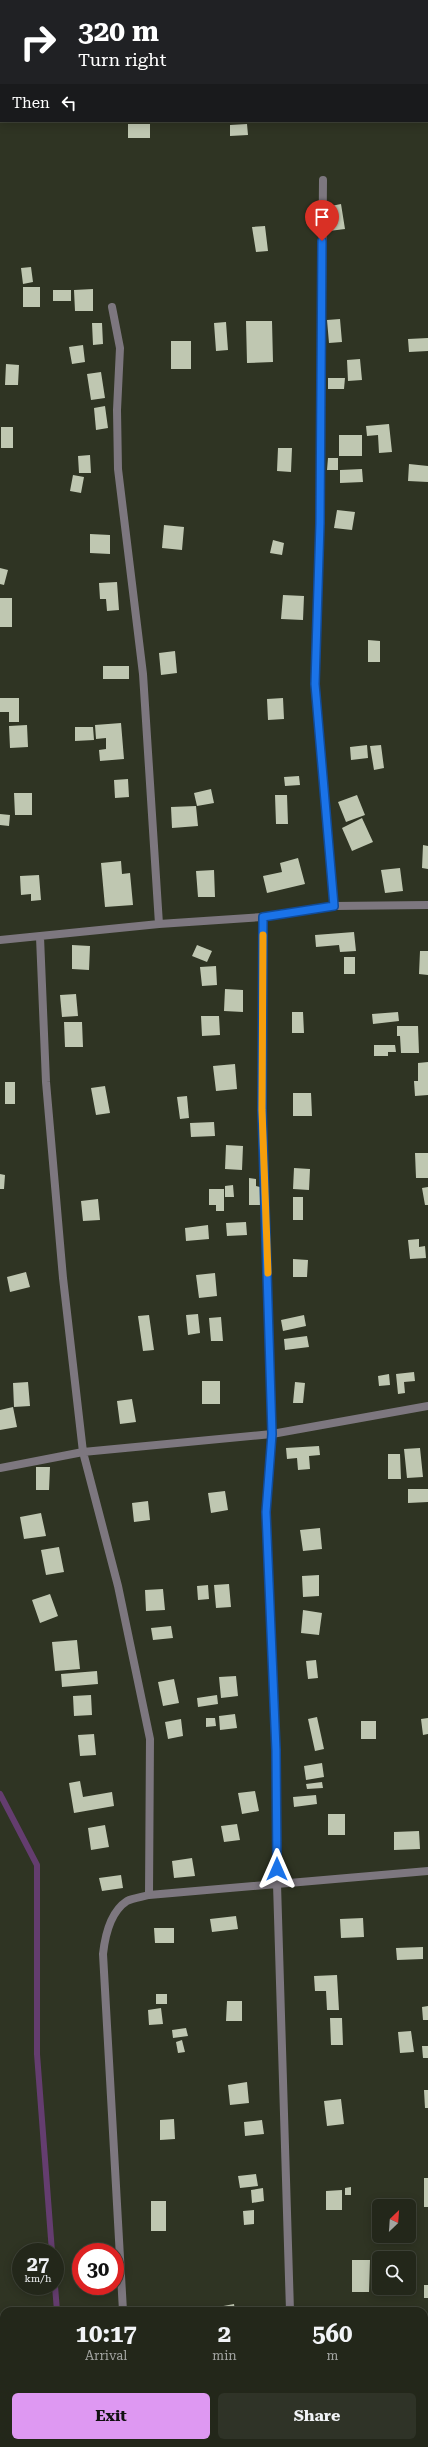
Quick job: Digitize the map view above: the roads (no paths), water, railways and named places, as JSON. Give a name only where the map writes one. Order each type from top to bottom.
[{"type":"street","points":[[323,180],[320,523],[315,684],[334,906]]},
{"type":"street","points":[[112,307],[120,348],[117,410],[118,469],[143,674],[159,924]]},
{"type":"street","points":[[0,940],[159,924],[263,917],[334,906],[428,905]]},
{"type":"street","points":[[263,917],[262,1110],[272,1434],[266,1512],[276,1750],[277,1884],[290,2307]]},
{"type":"street","points":[[40,937],[46,1082],[63,1278],[83,1452],[118,1586],[150,1739],[149,1895]]},
{"type":"street","points":[[0,1468],[83,1452],[272,1434],[428,1406]]},
{"type":"street","points":[[123,2307],[103,1954],[105,1937],[110,1922],[127,1901],[149,1895],[428,1870]]},
{"type":"waterway","points":[[0,1794],[37,1865],[37,2054],[51,2243]]},
{"type":"waterway","points":[[56,2295],[57,2307]]}]
